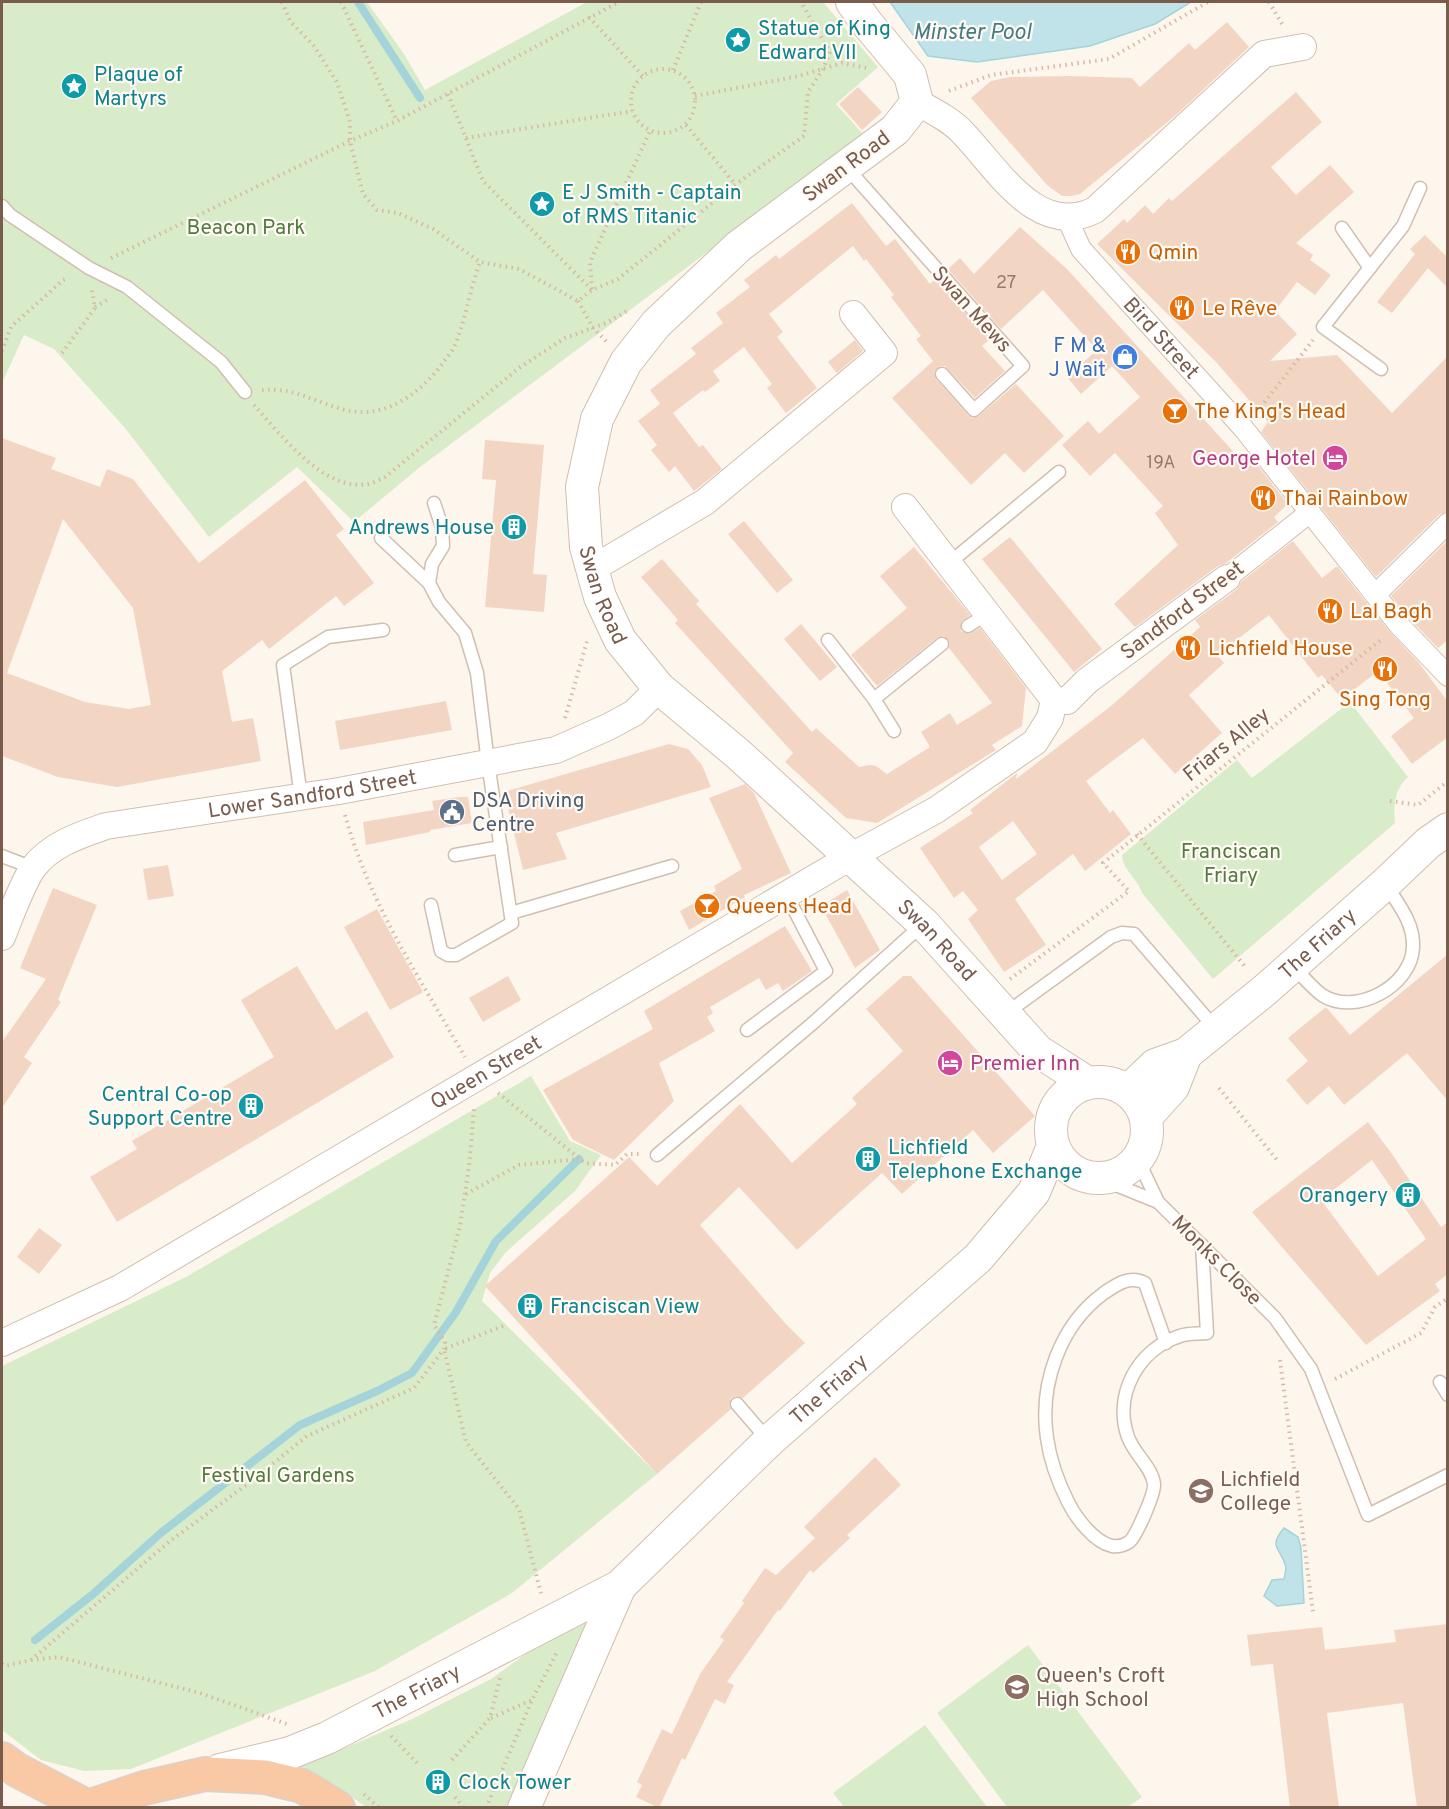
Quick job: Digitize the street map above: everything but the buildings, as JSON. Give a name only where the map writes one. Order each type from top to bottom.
[{"type":"highway","points":[[2,1758],[17,1770],[88,1808]]},
{"type":"highway","name":"The Friary","points":[[88,1808],[144,1788],[205,1774],[265,1777],[302,1786],[338,1808]]},
{"type":"street","points":[[852,2],[910,75],[917,102],[962,131],[1018,196],[1042,210],[1067,218],[1081,217],[1095,210],[1264,54],[1303,47]]},
{"type":"street","name":"Swan Road","points":[[917,102],[895,130],[739,246],[656,324],[626,362],[597,419],[582,487],[586,547],[596,583],[620,640],[659,688],[737,753],[924,924],[1038,1051],[1088,1083]]},
{"type":"street","name":"Bird Street","points":[[1067,218],[1081,249],[1244,429],[1399,625],[1448,676]]},
{"type":"street","points":[[596,583],[705,502],[884,352],[853,314]]},
{"type":"street","points":[[852,856],[936,810],[1035,742],[1050,717],[1053,700],[977,620],[948,564],[905,507]]},
{"type":"street","name":"Sandford Street","points":[[1053,700],[1067,701],[1087,681],[1227,578],[1309,513]]},
{"type":"street","points":[[1376,594],[1448,523]]},
{"type":"street","name":"Lower Sandford Street","points":[[2,937],[33,868],[51,851],[73,838],[106,826],[339,791],[556,750],[634,713],[659,688]]},
{"type":"street","name":"The Friary","points":[[1128,1091],[1155,1065],[1186,1054],[1265,990],[1386,884],[1428,843],[1447,829]]},
{"type":"street","name":"Queen Street","points":[[2,1343],[120,1288],[852,856]]},
{"type":"street","name":"Swan Road","points":[[1038,1051],[1054,1112]]},
{"type":"street","name":"The Friary","points":[[1146,1117],[1173,1087],[1186,1054]]},
{"type":"street","points":[[1088,1083],[1108,1083],[1128,1091],[1141,1106],[1146,1117],[1148,1129],[1146,1145],[1138,1160],[1130,1168],[1113,1177],[1088,1176],[1060,1159],[1050,1136],[1054,1112],[1061,1100],[1073,1089],[1088,1083]]},
{"type":"street","name":"The Friary","points":[[205,1774],[290,1753],[327,1738],[620,1586],[769,1441],[978,1258],[1034,1192],[1053,1146]]},
{"type":"street","name":"The Friary","points":[[1034,1192],[1088,1176]]},
{"type":"street","name":"The Friary","points":[[524,1808],[620,1586]]},
{"type":"lane","name":"Swan Mews","points":[[845,166],[1023,366],[974,410],[942,374]]},
{"type":"lane","points":[[1381,369],[1323,327],[1403,226],[1420,189]]},
{"type":"lane","points":[[2,206],[10,215],[89,268],[127,287],[221,362],[245,392]]},
{"type":"lane","points":[[1342,228],[1370,268]]},
{"type":"lane","points":[[948,564],[1059,472]]},
{"type":"lane","points":[[429,583],[432,564],[443,546],[442,527],[434,503]]},
{"type":"lane","points":[[381,538],[429,583],[439,602],[465,633],[477,673],[512,923],[456,955],[448,955],[441,951],[431,905]]},
{"type":"lane","points":[[301,797],[283,665],[328,637],[383,630]]},
{"type":"lane","points":[[828,640],[874,699],[894,730]]},
{"type":"lane","points":[[874,699],[942,644]]},
{"type":"lane","points":[[455,855],[501,848]]},
{"type":"lane","points":[[2,856],[33,868]]},
{"type":"lane","points":[[511,914],[672,866]]},
{"type":"lane","points":[[1292,966],[1323,996],[1343,1002],[1366,1001],[1384,991],[1398,979],[1410,964],[1413,949],[1412,932],[1408,918],[1386,884]]},
{"type":"lane","points":[[747,1030],[826,971],[786,894]]},
{"type":"lane","points":[[657,1155],[813,1023],[924,924]]},
{"type":"lane","points":[[996,1005],[1111,938],[1122,933],[1134,934],[1216,1029]]},
{"type":"lane","points":[[1138,1160],[1158,1202]]},
{"type":"lane","points":[[1088,1176],[1158,1202]]},
{"type":"lane","name":"Monks Close","points":[[1158,1202],[1275,1318],[1311,1369],[1368,1515],[1448,1475]]},
{"type":"lane","points":[[1166,1343],[1145,1283],[1137,1279],[1124,1281],[1098,1297],[1070,1328],[1056,1357],[1049,1381],[1046,1436],[1060,1486],[1073,1513],[1090,1532],[1105,1543],[1114,1546],[1131,1541],[1154,1494],[1154,1484],[1148,1469],[1134,1451],[1124,1423],[1124,1406],[1128,1387],[1141,1362],[1150,1351],[1166,1343],[1180,1335],[1207,1333],[1202,1245]]},
{"type":"lane","points":[[1440,1382],[1448,1395]]},
{"type":"lane","points":[[737,1404],[769,1441]]},
{"type":"path","points":[[282,2],[290,21],[314,46],[337,82],[350,123],[350,141],[363,194],[377,210],[398,213],[434,229],[480,262],[519,269],[578,301],[593,328],[626,362]]},
{"type":"path","points":[[340,2],[397,121]]},
{"type":"path","points":[[2,351],[11,327],[63,280],[350,141],[397,121],[619,2]]},
{"type":"path","points":[[673,70],[701,2]]},
{"type":"path","points":[[578,301],[592,290],[618,279],[736,184],[804,135],[808,92],[823,69],[830,52],[801,2]]},
{"type":"path","points":[[917,102],[991,75],[1109,59],[1208,2]]},
{"type":"path","points":[[589,17],[643,76]]},
{"type":"path","points":[[662,69],[673,70],[688,80],[695,96],[695,107],[686,125],[669,133],[650,131],[642,126],[632,111],[632,92],[636,83],[643,76],[662,69]]},
{"type":"path","points":[[695,96],[799,76],[823,69]]},
{"type":"path","points":[[448,94],[483,180],[592,290]]},
{"type":"path","points":[[466,138],[632,111]]},
{"type":"path","points":[[686,125],[736,184]]},
{"type":"path","points":[[592,290],[590,262],[650,131]]},
{"type":"path","points":[[480,262],[455,347],[433,377],[410,397],[375,412],[347,411],[280,388],[245,392],[299,455],[327,475],[350,484],[368,484],[385,477],[519,368],[565,338],[593,328],[632,309]]},
{"type":"path","points":[[62,353],[95,308],[89,268]]},
{"type":"path","points":[[1244,429],[1323,327]]},
{"type":"path","points":[[556,750],[596,583]]},
{"type":"path","name":"Friars Alley","points":[[996,1005],[1129,891],[1103,863],[1399,625]]},
{"type":"path","points":[[1390,801],[1418,805],[1448,781]]},
{"type":"path","points":[[339,791],[355,852],[381,913],[476,1076],[585,1163],[615,1164],[627,1154],[657,1155]]},
{"type":"path","points":[[1137,834],[1265,990]]},
{"type":"path","points":[[476,1076],[460,1226],[434,1325],[445,1342],[444,1349],[466,1442],[519,1509],[544,1602]]},
{"type":"path","points":[[1219,1088],[1277,1160]]},
{"type":"path","points":[[465,1195],[519,1165],[579,1159]]},
{"type":"path","points":[[1319,1388],[1421,1333],[1435,1307],[1448,1298]]},
{"type":"path","points":[[1275,1318],[1313,1612]]},
{"type":"path","points":[[31,1660],[170,1541],[249,1483],[307,1436],[414,1388],[444,1349],[503,1326]]},
{"type":"path","points":[[486,1808],[532,1700],[561,1646],[550,1651]]},
{"type":"path","points":[[3,1666],[59,1657],[200,1693],[327,1738]]},
{"type":"path","points":[[490,1718],[501,1678],[491,1683]]},
{"type":"path","points":[[452,1760],[490,1718],[532,1700]]},
{"type":"path","points":[[381,1741],[400,1730]]},
{"type":"path","points":[[391,1736],[419,1765]]},
{"type":"path","points":[[455,1797],[464,1808]]},
{"type":"green space","name":"Beacon Park","points":[[2,2],[367,2],[404,54],[425,90],[587,2],[823,2],[878,67],[836,104],[864,135],[420,467],[354,522],[297,467],[209,537],[125,428],[54,349],[24,335],[2,383]]},
{"type":"green space","name":"Franciscan Friary","points":[[1350,702],[1408,777],[1400,786],[1396,798],[1395,823],[1213,979],[1142,893],[1125,865],[1122,855],[1237,760],[1252,778]]},
{"type":"green space","name":"Festival Gardens","points":[[531,1076],[570,1141],[601,1155],[575,1191],[505,1253],[490,1273],[482,1301],[657,1474],[512,1593],[375,1671],[131,1769],[84,1771],[41,1760],[2,1730],[2,1366],[186,1277]]},
{"type":"green space","points":[[582,1614],[596,1625],[508,1807],[366,1807],[335,1785],[300,1767],[410,1720],[491,1679]]},
{"type":"green space","points":[[1028,1645],[1142,1797],[1128,1807],[1007,1807],[937,1713]]},
{"type":"green space","points":[[925,1725],[987,1807],[844,1807],[833,1793]]},
{"type":"water","name":"Minster Pool","points":[[890,2],[1191,2],[1155,24],[1090,46],[977,62],[928,56]]},
{"type":"water","points":[[1284,1528],[1298,1537],[1301,1548],[1304,1603],[1277,1606],[1264,1596],[1272,1580],[1284,1579],[1286,1566],[1276,1544]]},
{"type":"waterway","points":[[358,2],[420,98]]},
{"type":"waterway","points":[[35,1640],[92,1595],[162,1532],[300,1425],[412,1373],[456,1312],[496,1241],[579,1159]]},
{"type":"place","name":"Statue of King Edward VII","points":[[738,40]]},
{"type":"place","name":"Plaque of Martyrs","points":[[74,86]]},
{"type":"place","name":"E J Smith - Captain of RMS Titanic","points":[[542,204]]},
{"type":"place","name":"Qmin","points":[[1128,252]]},
{"type":"place","name":"Le Rêve","points":[[1182,308]]},
{"type":"place","name":"F M & J Wait","points":[[1125,357]]},
{"type":"place","name":"The King's Head","points":[[1175,411]]},
{"type":"place","name":"George Hotel","points":[[1335,458]]},
{"type":"place","name":"Thai Rainbow","points":[[1263,498]]},
{"type":"place","name":"Andrews House","points":[[514,527]]},
{"type":"place","name":"Lal Bagh","points":[[1330,611]]},
{"type":"place","name":"Lichfield House","points":[[1188,648]]},
{"type":"place","name":"Sing Tong","points":[[1385,669]]},
{"type":"place","name":"DSA Driving Centre","points":[[452,812]]},
{"type":"place","name":"Queens Head","points":[[707,906]]},
{"type":"place","name":"Premier Inn","points":[[950,1063]]},
{"type":"place","name":"Central Co-op Support Centre","points":[[251,1106]]},
{"type":"place","name":"Lichfield Telephone Exchange","points":[[868,1159]]},
{"type":"place","name":"Orangery","points":[[1408,1195]]},
{"type":"place","name":"Franciscan View","points":[[530,1306]]},
{"type":"place","name":"Lichfield College","points":[[1201,1491]]},
{"type":"place","name":"Queen's Croft High School","points":[[1017,1687]]},
{"type":"place","name":"Clock Tower","points":[[438,1782]]}]
